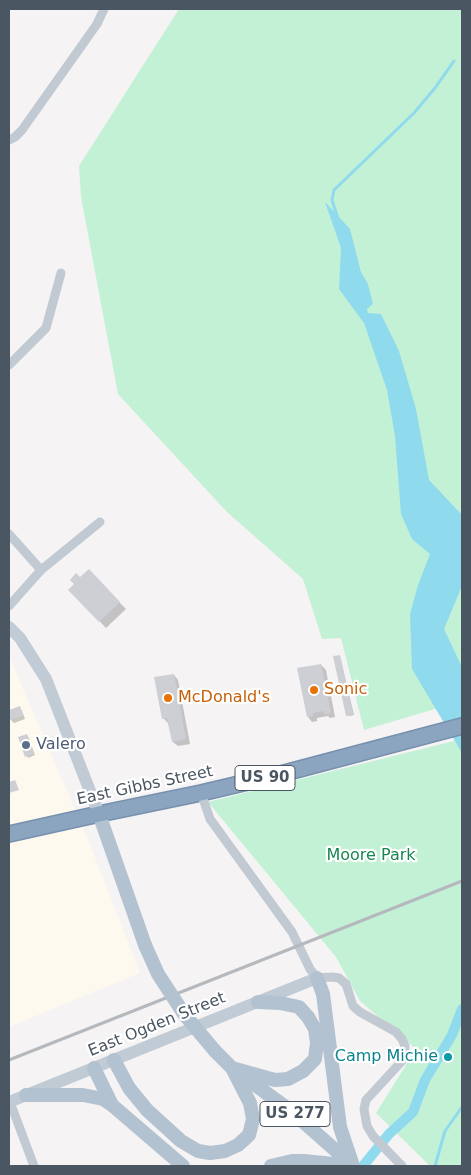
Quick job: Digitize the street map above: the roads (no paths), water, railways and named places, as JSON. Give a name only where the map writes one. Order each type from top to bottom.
[{"type":"highway","name":"East Gibbs Street","points":[[9,834],[201,793],[328,763],[462,726]]},
{"type":"main road","points":[[9,627],[20,638],[46,679],[99,814]]},
{"type":"main road","name":"US 277","points":[[99,814],[145,945],[158,974],[184,1014],[232,1068],[291,1111],[353,1166]]},
{"type":"main road","points":[[271,1166],[292,1161],[304,1161],[353,1166],[340,1127],[323,994],[317,978]]},
{"type":"main road","name":"East Ogden Street","points":[[9,1102],[317,978]]},
{"type":"main road","points":[[232,1068],[275,1080],[288,1079],[303,1071],[315,1059],[317,1043],[315,1029],[299,1007],[280,1003],[258,1002]]},
{"type":"main road","points":[[114,1060],[128,1088],[147,1110],[181,1141],[198,1151],[210,1153],[225,1151],[238,1145],[249,1135],[253,1119],[250,1102],[232,1068]]},
{"type":"main road","points":[[94,1068],[112,1105]]},
{"type":"main road","points":[[26,1095],[83,1095],[103,1099],[184,1166]]},
{"type":"street","points":[[9,140],[22,130],[97,24],[104,9]]},
{"type":"street","points":[[9,365],[46,328],[61,273]]},
{"type":"street","points":[[9,606],[41,570],[100,522]]},
{"type":"street","points":[[9,534],[41,570]]},
{"type":"street","points":[[201,793],[210,819],[292,932],[310,969],[317,978],[339,978],[346,984],[353,1006],[360,1012],[396,1032],[402,1039],[405,1046],[402,1061],[366,1100],[364,1117],[373,1136],[402,1166]]},
{"type":"street","points":[[9,1102],[34,1166]]},
{"type":"water","points":[[325,202],[350,229],[361,272],[368,284],[373,304],[367,309],[368,313],[381,314],[399,351],[416,409],[429,480],[462,515],[462,586],[444,629],[462,667],[462,753],[412,669],[410,614],[418,585],[430,554],[412,539],[401,514],[395,436],[387,390],[364,323],[339,289],[341,248]]},
{"type":"waterway","points":[[338,219],[332,200],[334,190],[414,113],[454,61]]},
{"type":"waterway","points":[[363,1166],[389,1134],[413,1112],[425,1080],[452,1035],[462,1009]]},
{"type":"waterway","points":[[435,1166],[445,1131],[462,1107]]},
{"type":"railway","points":[[9,1060],[462,881]]},
{"type":"place","name":"Sonic","points":[[314,690]]},
{"type":"place","name":"McDonald's","points":[[168,698]]},
{"type":"place","name":"Valero","points":[[26,745]]},
{"type":"place","name":"Camp Michie","points":[[448,1057]]},
{"type":"park label","name":"Moore Park","points":[[371,856]]}]
